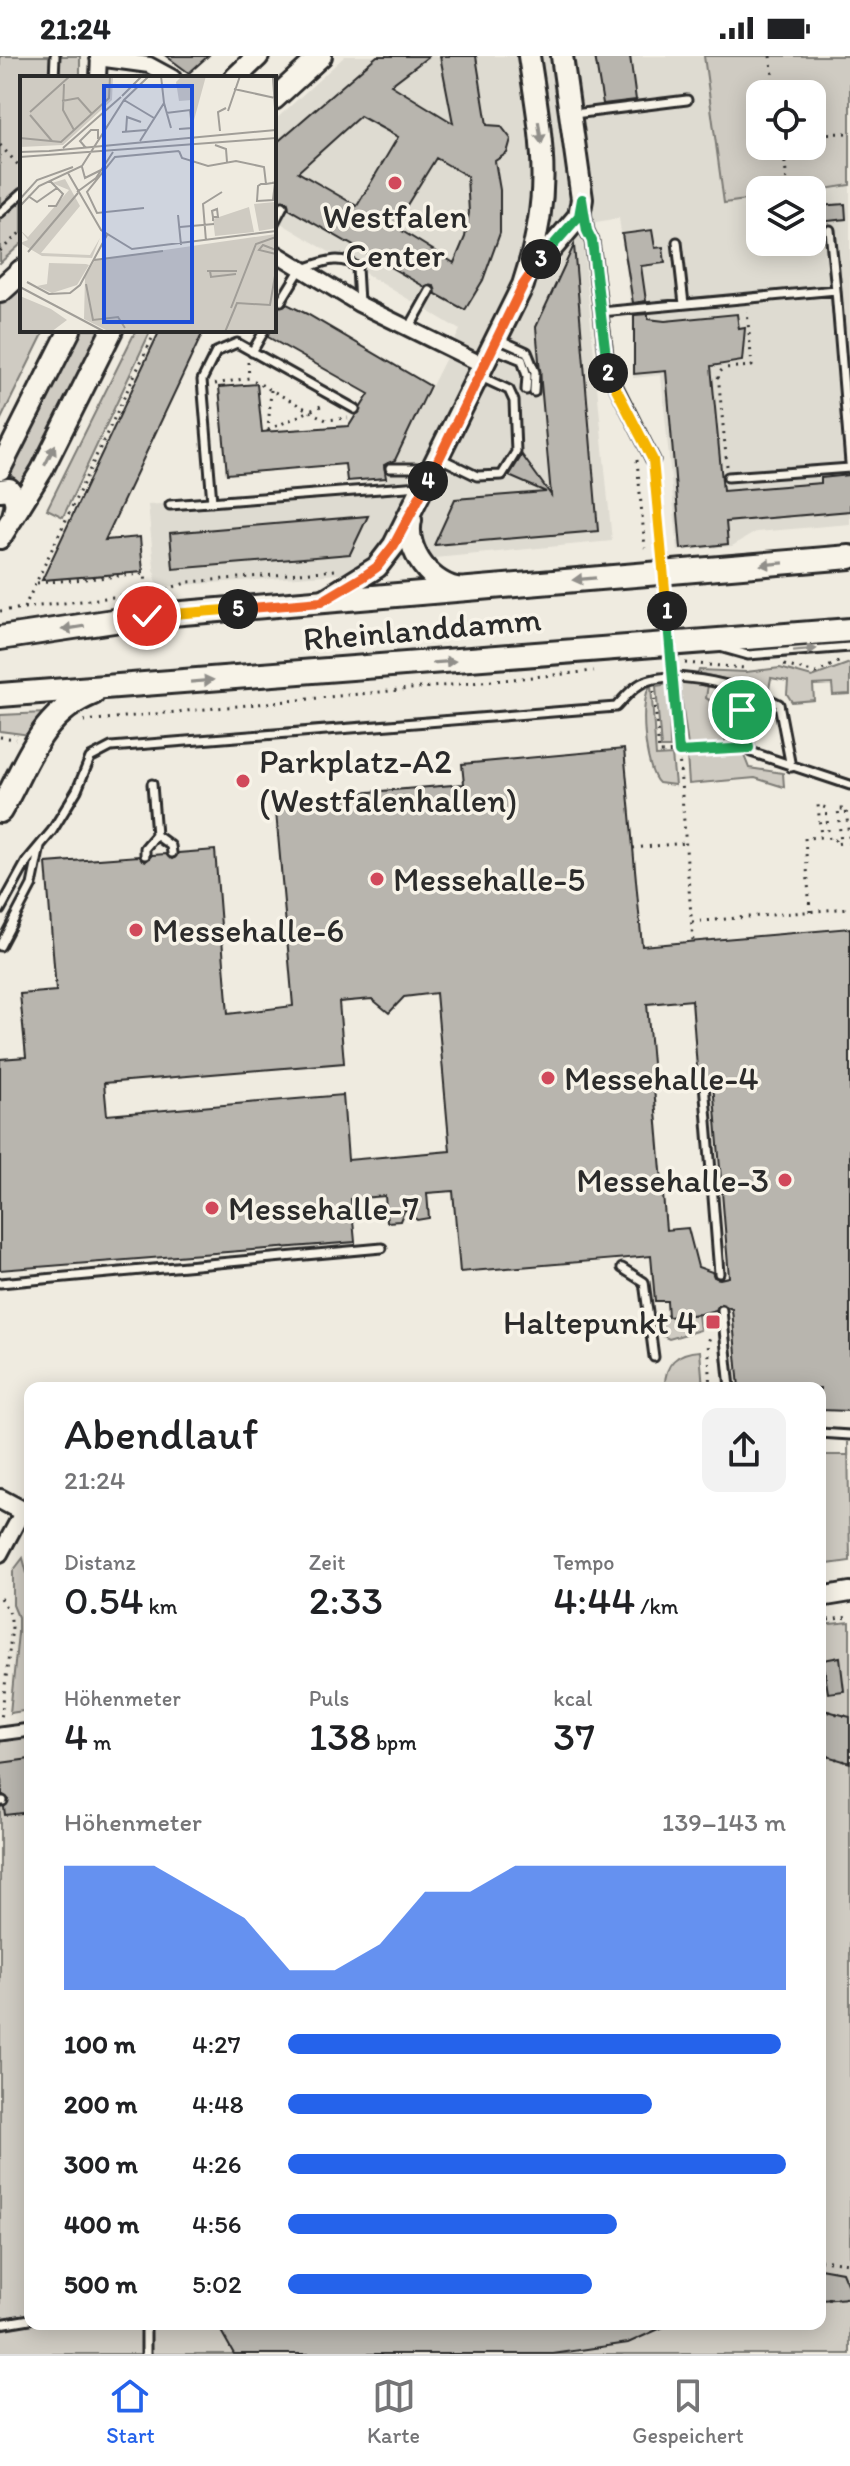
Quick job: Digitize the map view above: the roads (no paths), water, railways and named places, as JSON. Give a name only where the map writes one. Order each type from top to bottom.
[{"type":"main road","points":[[237,76],[258,56]]},
{"type":"main road","points":[[276,97],[321,56]]},
{"type":"main road","points":[[321,602],[377,567],[412,515],[523,285],[537,242],[544,204],[542,142],[529,56]]},
{"type":"main road","points":[[523,285],[580,208],[562,56]]},
{"type":"main road","points":[[544,204],[548,219],[556,225],[567,224],[580,208]]},
{"type":"main road","points":[[0,291],[20,273]]},
{"type":"main road","points":[[0,469],[69,332]]},
{"type":"main road","points":[[6,530],[42,470],[111,332]]},
{"type":"main road","points":[[0,490],[9,489],[16,501],[6,530]]},
{"type":"main road","points":[[412,515],[409,537],[418,557],[435,577],[453,588],[466,589]]},
{"type":"main road","name":"Rheinlanddamm","points":[[0,638],[147,616],[850,557]]},
{"type":"main road","name":"Rheinlanddamm","points":[[0,695],[850,630]]},
{"type":"main road","points":[[0,811],[40,732],[82,698],[114,688]]},
{"type":"street","points":[[98,57],[149,65],[169,76]]},
{"type":"street","points":[[580,208],[592,241],[608,371],[653,460]]},
{"type":"street","points":[[276,253],[408,330],[489,357]]},
{"type":"street","points":[[0,1499],[24,1512]]},
{"type":"street","points":[[0,1554],[24,1516]]},
{"type":"street","points":[[826,1596],[850,1592]]},
{"type":"street","points":[[0,1734],[24,1731]]},
{"type":"lane","points":[[54,76],[55,56]]},
{"type":"lane","points":[[571,114],[687,100]]},
{"type":"lane","points":[[0,213],[20,195]]},
{"type":"lane","points":[[276,219],[283,206]]},
{"type":"lane","points":[[728,477],[850,465],[830,230]]},
{"type":"lane","points":[[677,242],[684,304]]},
{"type":"lane","points":[[281,301],[300,270],[334,260],[352,263],[359,273],[359,304]]},
{"type":"lane","points":[[601,312],[836,290]]},
{"type":"lane","points":[[408,330],[430,291]]},
{"type":"lane","points":[[252,352],[263,333]]},
{"type":"lane","points":[[212,502],[203,386],[216,352],[237,343],[355,409]]},
{"type":"lane","points":[[489,357],[522,360],[530,391]]},
{"type":"lane","points":[[390,468],[477,476],[502,475],[516,452],[514,401],[489,357]]},
{"type":"lane","points":[[170,505],[212,502],[433,471]]},
{"type":"lane","points":[[706,643],[748,655],[850,647]]},
{"type":"lane","points":[[0,910],[77,790],[90,758],[102,749],[616,707],[636,687],[653,679],[693,679],[724,686],[782,708],[786,753],[791,767]]},
{"type":"lane","points":[[724,686],[740,705],[749,748],[755,755],[850,785]]},
{"type":"lane","points":[[145,855],[145,848],[156,835],[152,784]]},
{"type":"lane","points":[[156,835],[171,846],[172,853]]},
{"type":"lane","points":[[0,946],[32,885],[40,845]]},
{"type":"lane","points":[[704,1083],[719,1273]]},
{"type":"lane","points":[[0,1283],[382,1248]]},
{"type":"lane","points":[[622,1268],[644,1282],[654,1357]]},
{"type":"lane","points":[[722,1310],[729,1382]]},
{"type":"lane","points":[[826,1433],[850,1435]]},
{"type":"lane","points":[[0,2324],[24,2320]]},
{"type":"lane","points":[[146,2330],[146,2354]]},
{"type":"place","name":"Westfalen Center","points":[[395,183]]},
{"type":"place","name":"Parkplatz-A2 (Westfalenhallen)","points":[[243,781]]},
{"type":"place","name":"Messehalle-5","points":[[377,879]]},
{"type":"place","name":"Messehalle-6","points":[[136,930]]},
{"type":"place","name":"Messehalle-4","points":[[548,1078]]},
{"type":"place","name":"Messehalle-3","points":[[785,1180]]},
{"type":"place","name":"Messehalle-7","points":[[212,1208]]},
{"type":"place","name":"Haltepunkt 4","points":[[713,1322]]}]
